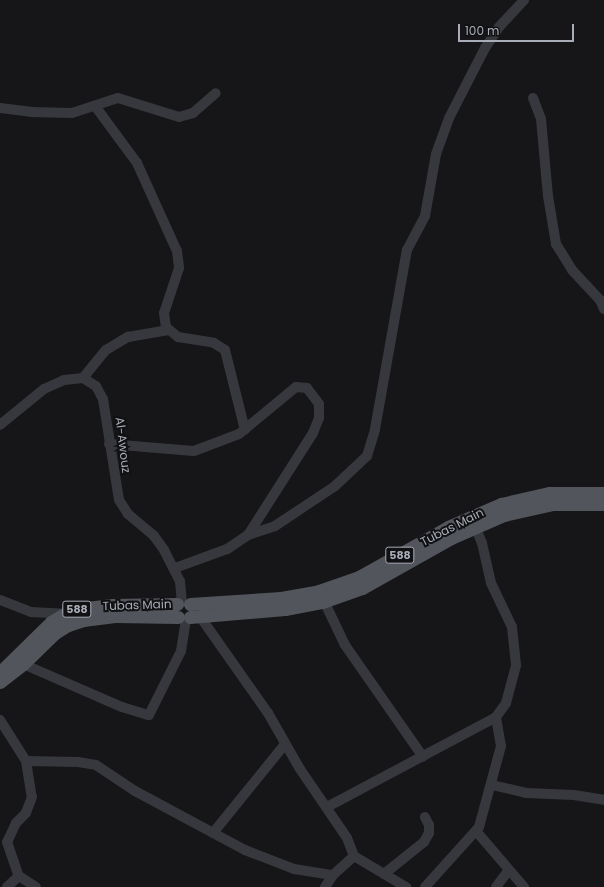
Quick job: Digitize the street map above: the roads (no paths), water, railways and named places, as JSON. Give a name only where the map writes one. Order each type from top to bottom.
[{"type":"main road","name":"Tubas Main","points":[[0,672],[52,622],[64,614],[79,609],[112,605],[186,611],[281,598],[318,591],[359,577],[473,521],[535,507],[603,497]]},
{"type":"main road","name":"Tubas Main","points":[[0,682],[23,664],[55,633],[83,620],[186,611],[284,609],[324,602],[362,588],[473,521]]},
{"type":"street","points":[[175,568],[227,549],[248,535],[276,526],[335,486],[367,456],[375,429],[407,250],[425,216],[436,154],[449,118],[485,48],[499,27],[524,0]]},
{"type":"street","points":[[0,108],[63,114],[95,106],[108,99],[123,98],[173,117],[184,117],[193,113],[216,93]]},
{"type":"street","points":[[533,98],[541,119],[546,149],[548,196],[556,244],[572,270],[600,300],[604,309]]},
{"type":"street","points":[[95,106],[138,163],[177,251],[179,268],[164,319],[168,330],[178,337],[218,344],[225,350],[246,430]]},
{"type":"street","points":[[0,425],[44,389],[64,380],[83,378],[106,350],[128,337],[168,330]]},
{"type":"street","name":"Al-Awouz","points":[[23,664],[122,707],[149,715],[181,651],[186,611],[180,581],[175,568],[154,536],[128,514],[119,500],[101,393],[93,382],[83,378]]},
{"type":"street","points":[[110,444],[194,451],[223,442],[246,430],[296,387],[307,388],[319,404],[319,418],[313,433],[248,535]]},
{"type":"street","points":[[327,807],[496,717],[506,703],[514,681],[516,648],[512,627],[491,583],[482,543],[473,521]]},
{"type":"street","points":[[0,600],[31,612],[64,614]]},
{"type":"street","points":[[324,602],[345,645],[422,757]]},
{"type":"street","points":[[186,611],[261,702],[285,744],[347,838],[354,856],[406,887]]},
{"type":"street","points":[[425,887],[476,831],[492,785],[501,746],[496,717]]},
{"type":"street","points":[[0,720],[26,761],[32,797],[30,806],[16,823],[7,842],[19,876],[36,887]]},
{"type":"street","points":[[213,834],[285,744]]},
{"type":"street","points":[[26,761],[78,762],[96,765],[134,791],[245,850],[294,869],[333,875]]},
{"type":"street","points":[[492,785],[526,793],[574,795],[604,800]]},
{"type":"street","points":[[384,874],[424,842],[429,833],[429,825],[425,817]]},
{"type":"street","points":[[476,831],[508,871],[524,887]]},
{"type":"street","points":[[325,887],[333,875],[354,856]]},
{"type":"street","points":[[496,887],[508,871]]},
{"type":"street","points":[[7,887],[19,876]]}]
